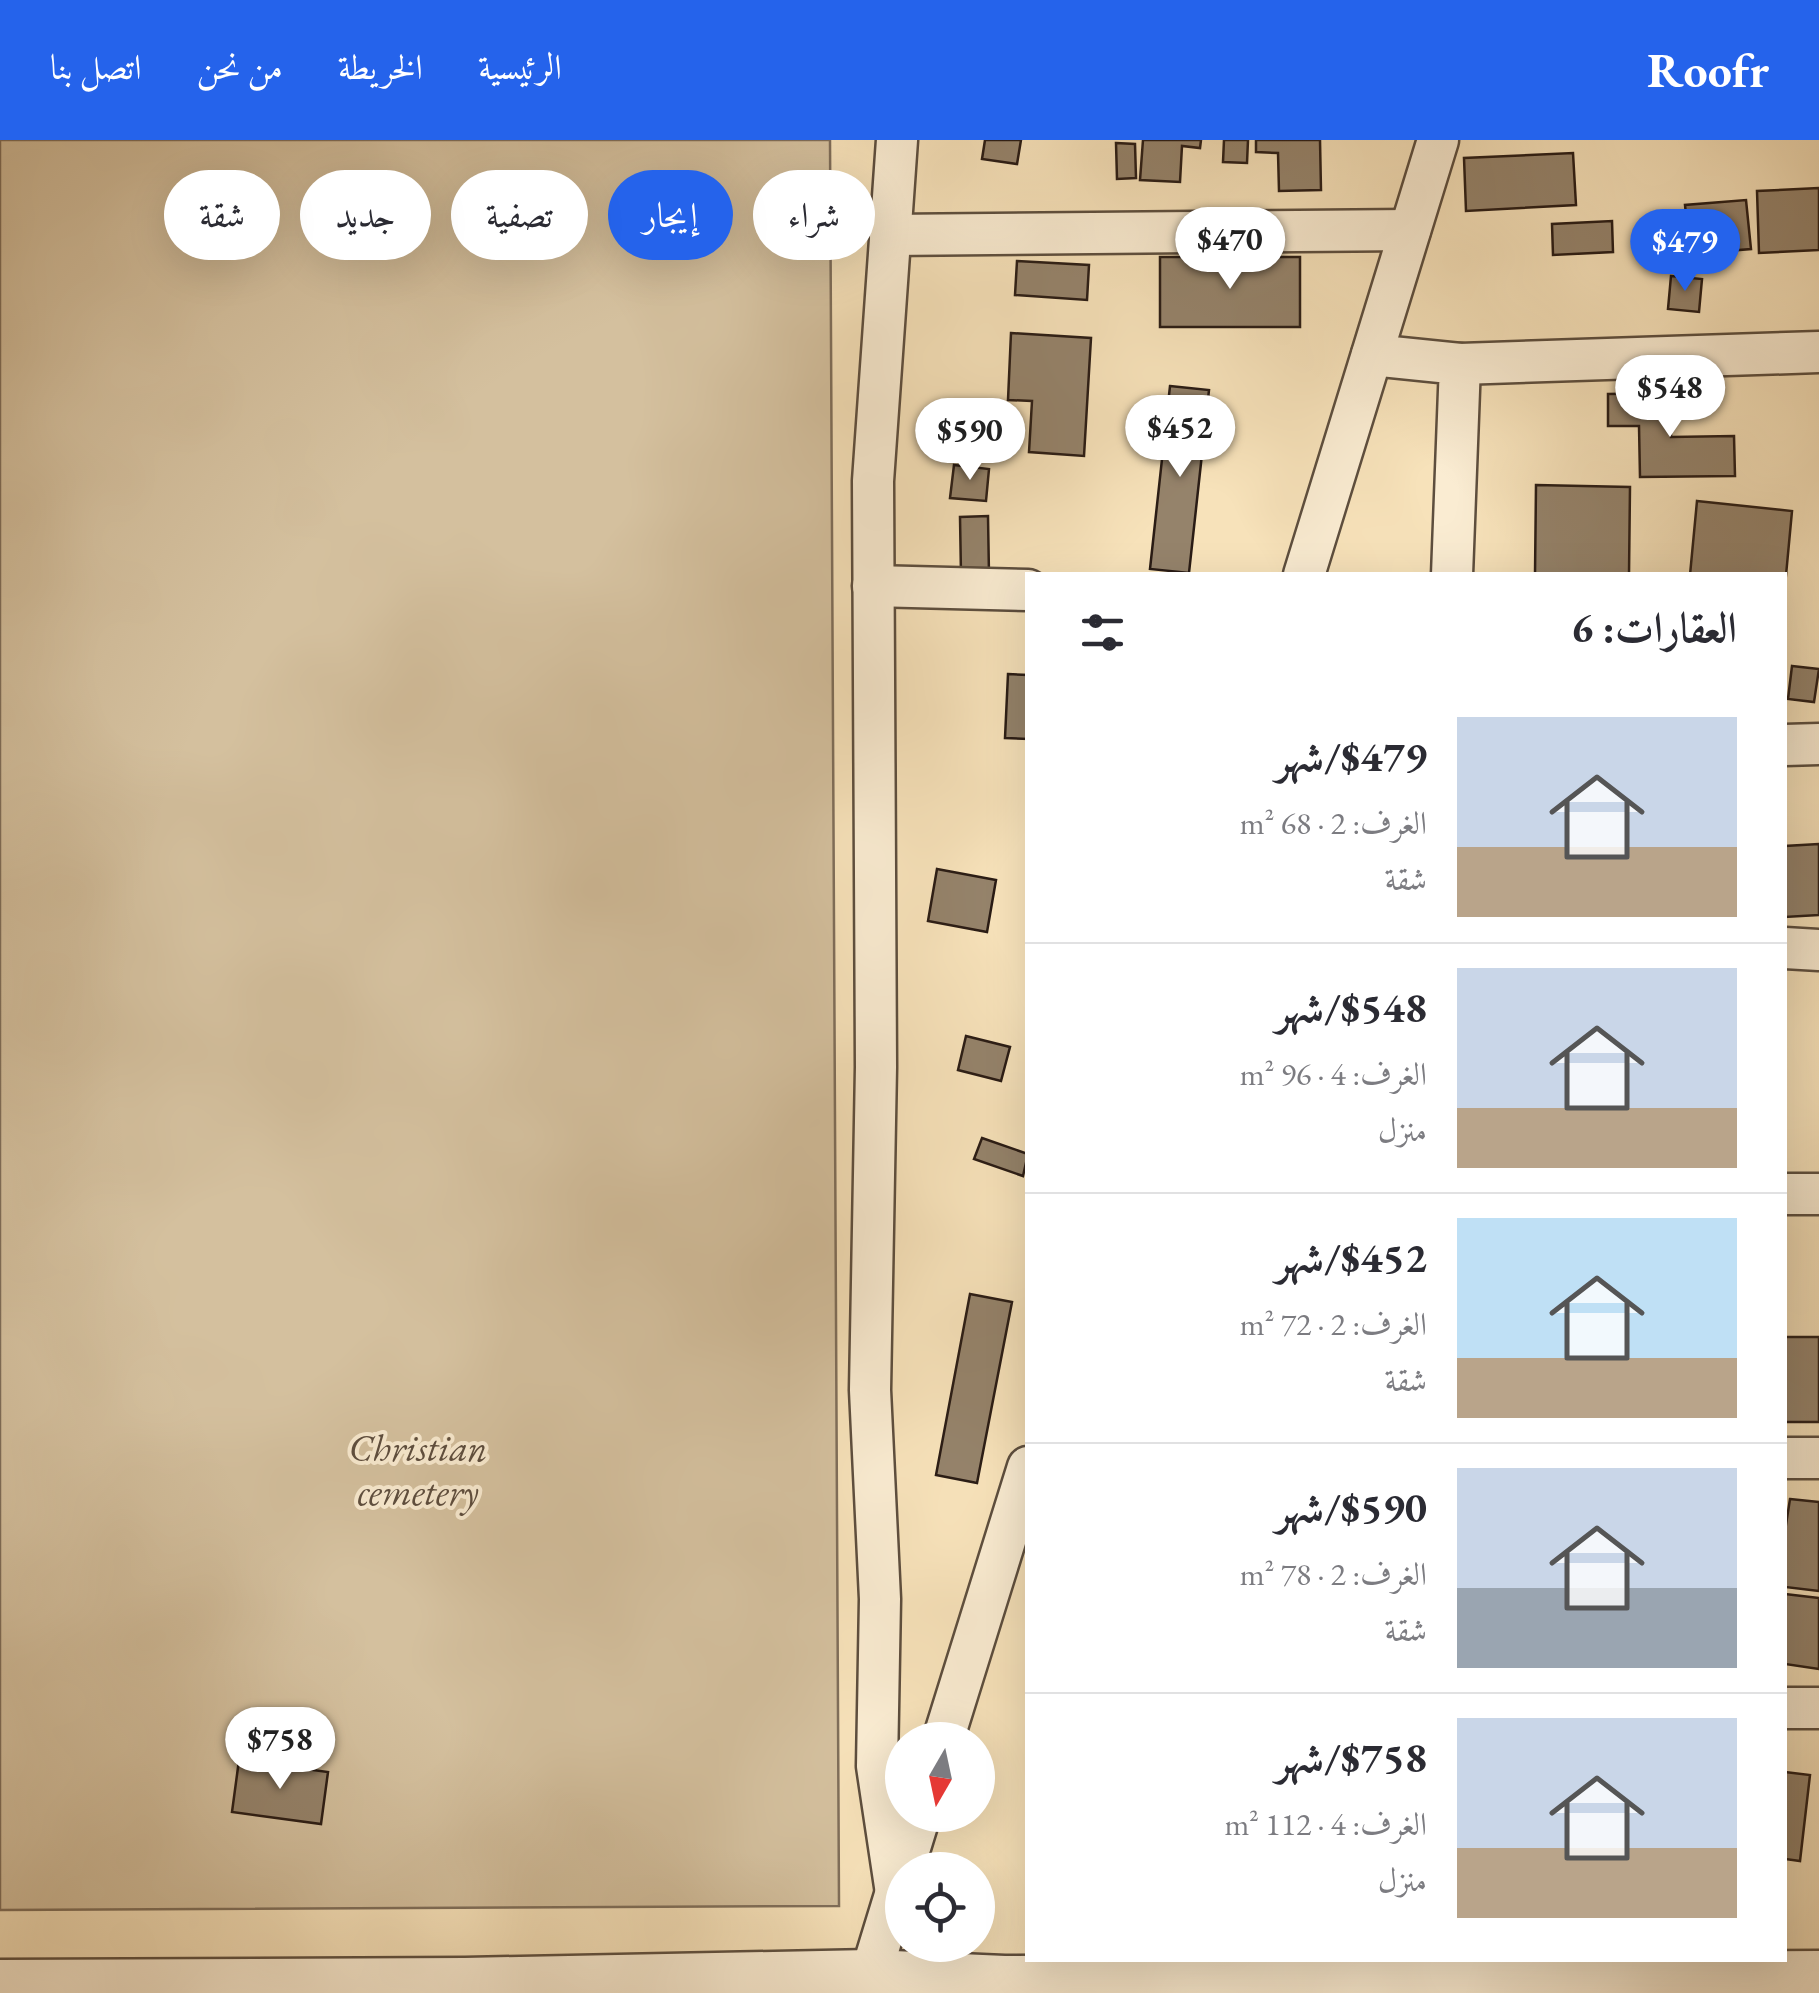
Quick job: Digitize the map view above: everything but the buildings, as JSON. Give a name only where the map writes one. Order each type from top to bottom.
[{"type":"street","points":[[895,1852],[878,1766],[880,1599],[870,1390],[876,1067],[873,481],[897,140]]},
{"type":"street","points":[[1305,572],[1438,140]]},
{"type":"street","points":[[890,235],[1410,230]]},
{"type":"street","points":[[1372,355],[1460,364],[1819,352]]},
{"type":"street","points":[[1452,572],[1460,364]]},
{"type":"street","points":[[874,586],[1025,590]]},
{"type":"street","points":[[1787,745],[1819,744]]},
{"type":"street","points":[[1787,948],[1819,950]]},
{"type":"street","points":[[1787,1194],[1819,1194]]},
{"type":"street","points":[[1787,1458],[1819,1458]]},
{"type":"street","points":[[949,1722],[1025,1477]]},
{"type":"street","points":[[1787,1708],[1819,1708]]},
{"type":"street","points":[[868,1984],[885,1928]]},
{"type":"street","points":[[0,1984],[85,1989],[868,1984],[1146,1987],[1407,1970],[1523,1986],[1660,1986],[1819,1976]]},
{"type":"green space","name":"Christian cemetery","points":[[0,140],[830,140],[830,170],[753,170],[753,260],[831,260],[839,1906],[0,1910]]}]
